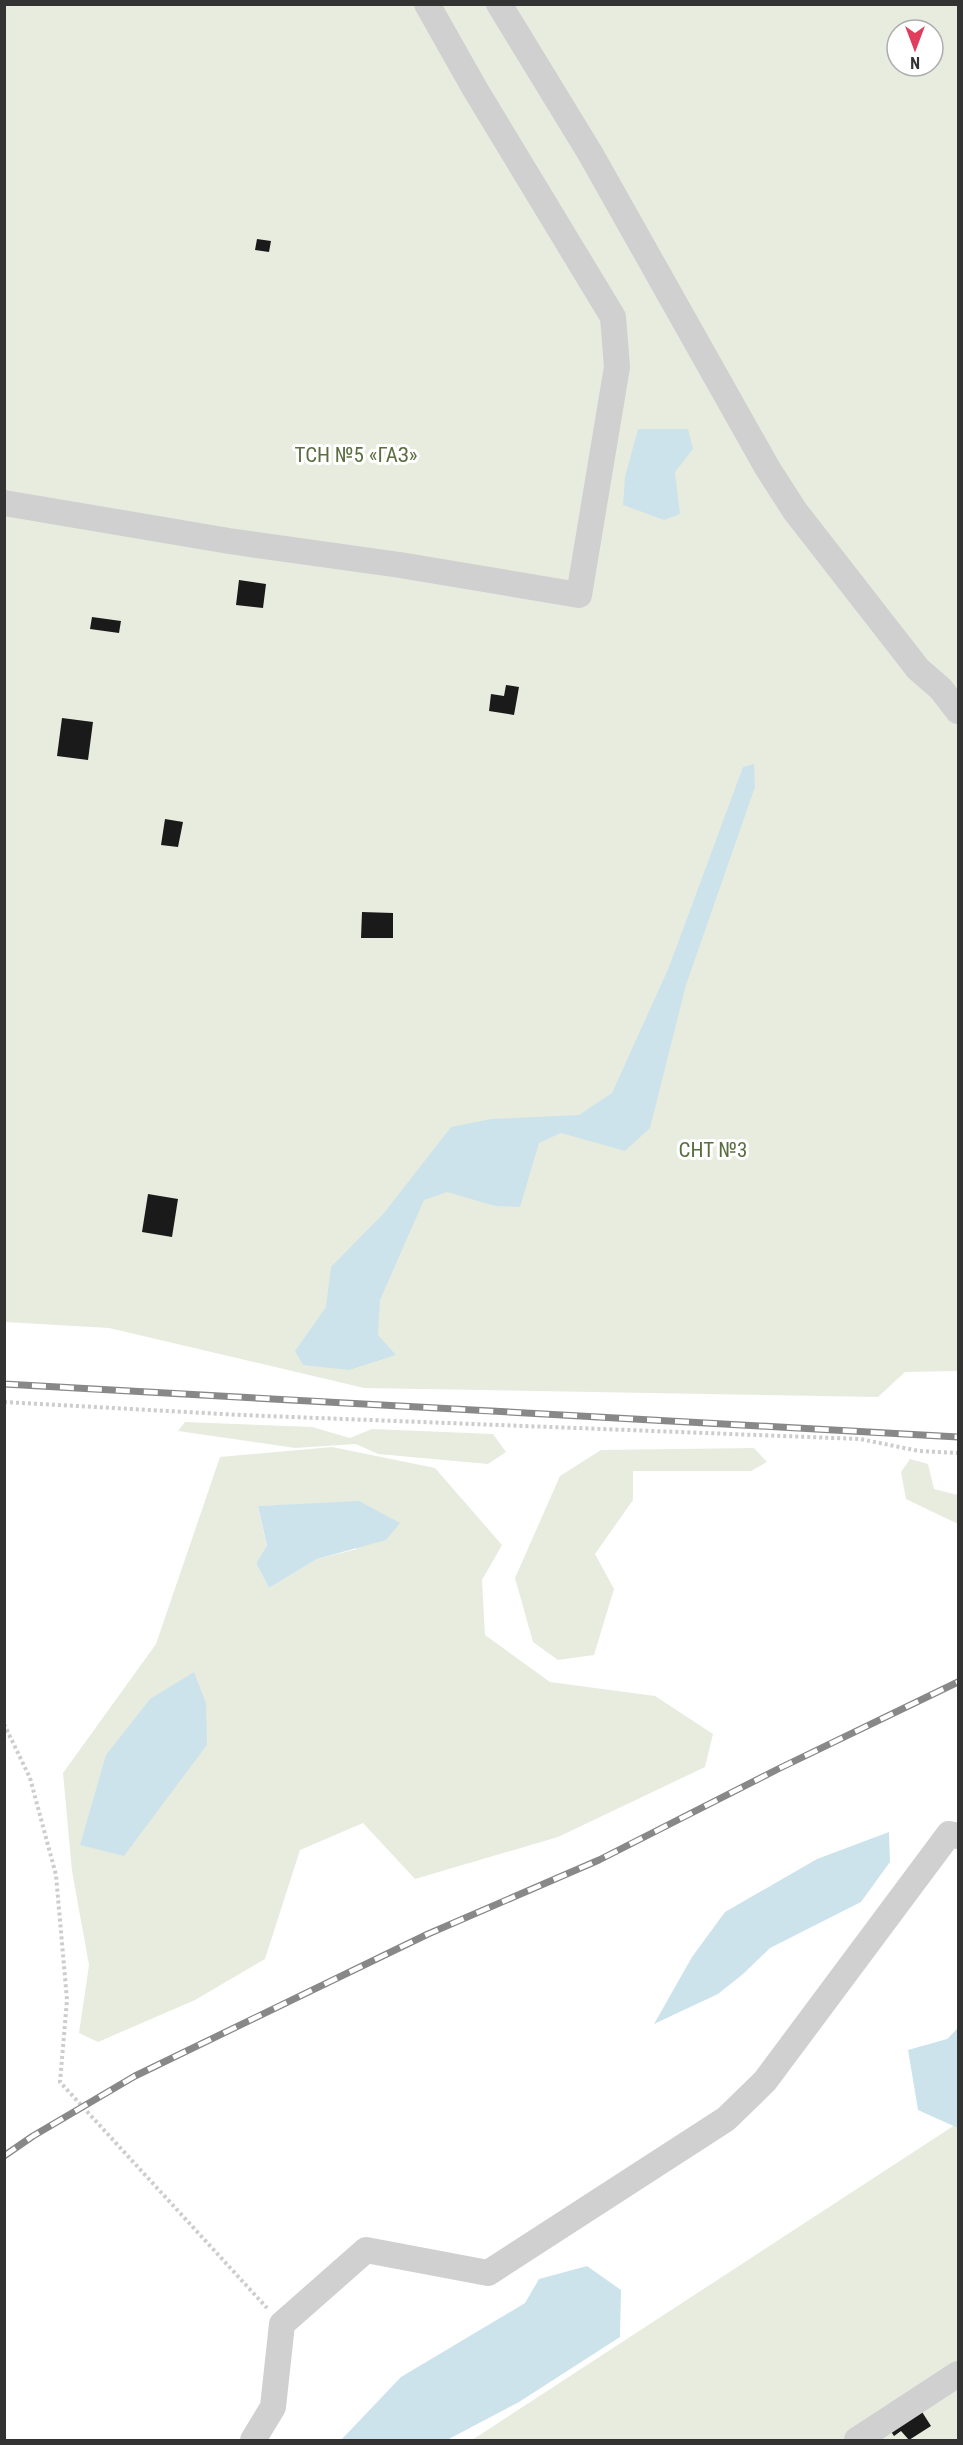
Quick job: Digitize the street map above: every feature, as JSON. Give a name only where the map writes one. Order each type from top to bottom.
[{"type":"lane","points":[[4,503],[579,595],[617,367],[613,316],[475,89],[427,4]]},
{"type":"lane","points":[[499,4],[590,153],[768,469],[795,511],[918,669],[941,689],[958,711]]},
{"type":"lane","points":[[254,2440],[273,2407],[282,2324],[366,2250],[488,2272],[726,2119],[765,2081],[950,1834],[958,1836]]},
{"type":"lane","points":[[857,2440],[958,2374]]},
{"type":"path","points":[[4,1402],[241,1415],[860,1439],[919,1451],[958,1453]]},
{"type":"path","points":[[4,1724],[30,1778],[56,1875],[67,2000],[60,2082],[282,2324]]},
{"type":"green space","points":[[4,5],[958,5],[958,1371],[905,1372],[878,1397],[364,1388],[109,1328],[5,1322]]},
{"type":"green space","points":[[185,1422],[312,1427],[350,1438],[372,1429],[493,1434],[506,1452],[488,1464],[378,1454],[356,1444],[295,1448],[178,1431]]},
{"type":"green space","points":[[332,1447],[435,1468],[502,1545],[482,1580],[485,1635],[550,1682],[655,1696],[713,1734],[705,1767],[558,1837],[415,1879],[363,1823],[300,1850],[265,1959],[195,2000],[98,2042],[79,2033],[89,1965],[72,1871],[63,1773],[156,1644],[220,1457]],"holes":[[[288,1505],[357,1549],[317,1559],[269,1588],[256,1563],[267,1547],[258,1506]],[[207,1745],[166,1797],[81,1845]]]},
{"type":"green space","points":[[754,1448],[767,1462],[751,1471],[633,1471],[633,1500],[595,1554],[614,1589],[594,1655],[558,1660],[533,1642],[515,1578],[560,1476],[601,1450]]},
{"type":"green space","points":[[910,1459],[928,1464],[934,1489],[958,1495],[958,1524],[906,1499],[901,1472]]},
{"type":"green space","points":[[958,2123],[958,2440],[472,2440]]},
{"type":"water","points":[[638,429],[688,429],[693,449],[675,472],[680,514],[664,520],[623,505],[625,477]]},
{"type":"water","points":[[754,764],[755,787],[686,985],[650,1128],[625,1151],[561,1133],[539,1143],[520,1207],[495,1206],[447,1192],[424,1200],[380,1300],[378,1335],[396,1355],[349,1370],[303,1365],[295,1351],[326,1307],[331,1267],[384,1213],[451,1127],[491,1119],[579,1115],[612,1093],[669,967],[743,767]]},
{"type":"water","points":[[359,1501],[400,1523],[386,1540],[317,1559],[269,1588],[256,1563],[267,1546],[258,1506]]},
{"type":"water","points":[[194,1672],[206,1703],[207,1745],[124,1856],[80,1845],[106,1755],[150,1699]]},
{"type":"water","points":[[889,1832],[890,1862],[861,1902],[770,1948],[718,1994],[654,2024],[692,1957],[725,1912],[817,1859]]},
{"type":"water","points":[[958,2028],[958,2128],[918,2110],[908,2050],[947,2039]]},
{"type":"water","points":[[587,2266],[621,2290],[620,2337],[519,2402],[447,2440],[341,2440],[401,2377],[525,2303],[539,2279]]},
{"type":"building","points":[[257,239],[271,241],[269,252],[255,250]]},
{"type":"building","points":[[239,580],[266,584],[263,608],[236,605]]},
{"type":"building","points":[[92,617],[121,621],[119,633],[90,629]]},
{"type":"building","points":[[506,685],[519,687],[514,715],[489,711],[491,694],[504,696]]},
{"type":"building","points":[[62,718],[93,722],[88,760],[57,756]]},
{"type":"building","points":[[165,819],[183,822],[178,847],[161,845]]},
{"type":"building","points":[[362,912],[393,913],[393,938],[361,938]]},
{"type":"building","points":[[148,1194],[178,1199],[172,1237],[142,1232]]},
{"type":"building","points":[[917,2404],[931,2426],[909,2440],[901,2431],[894,2436],[886,2424]]},
{"type":"railway","points":[[4,1384],[958,1437]]},
{"type":"railway","points":[[4,2156],[33,2136],[135,2076],[428,1934],[599,1860],[780,1768],[958,1682]]},
{"type":"park label","name":"ТСН №5 «ГАЗ»","points":[[356,455]]},
{"type":"park label","name":"СНТ №3","points":[[713,1150]]}]
